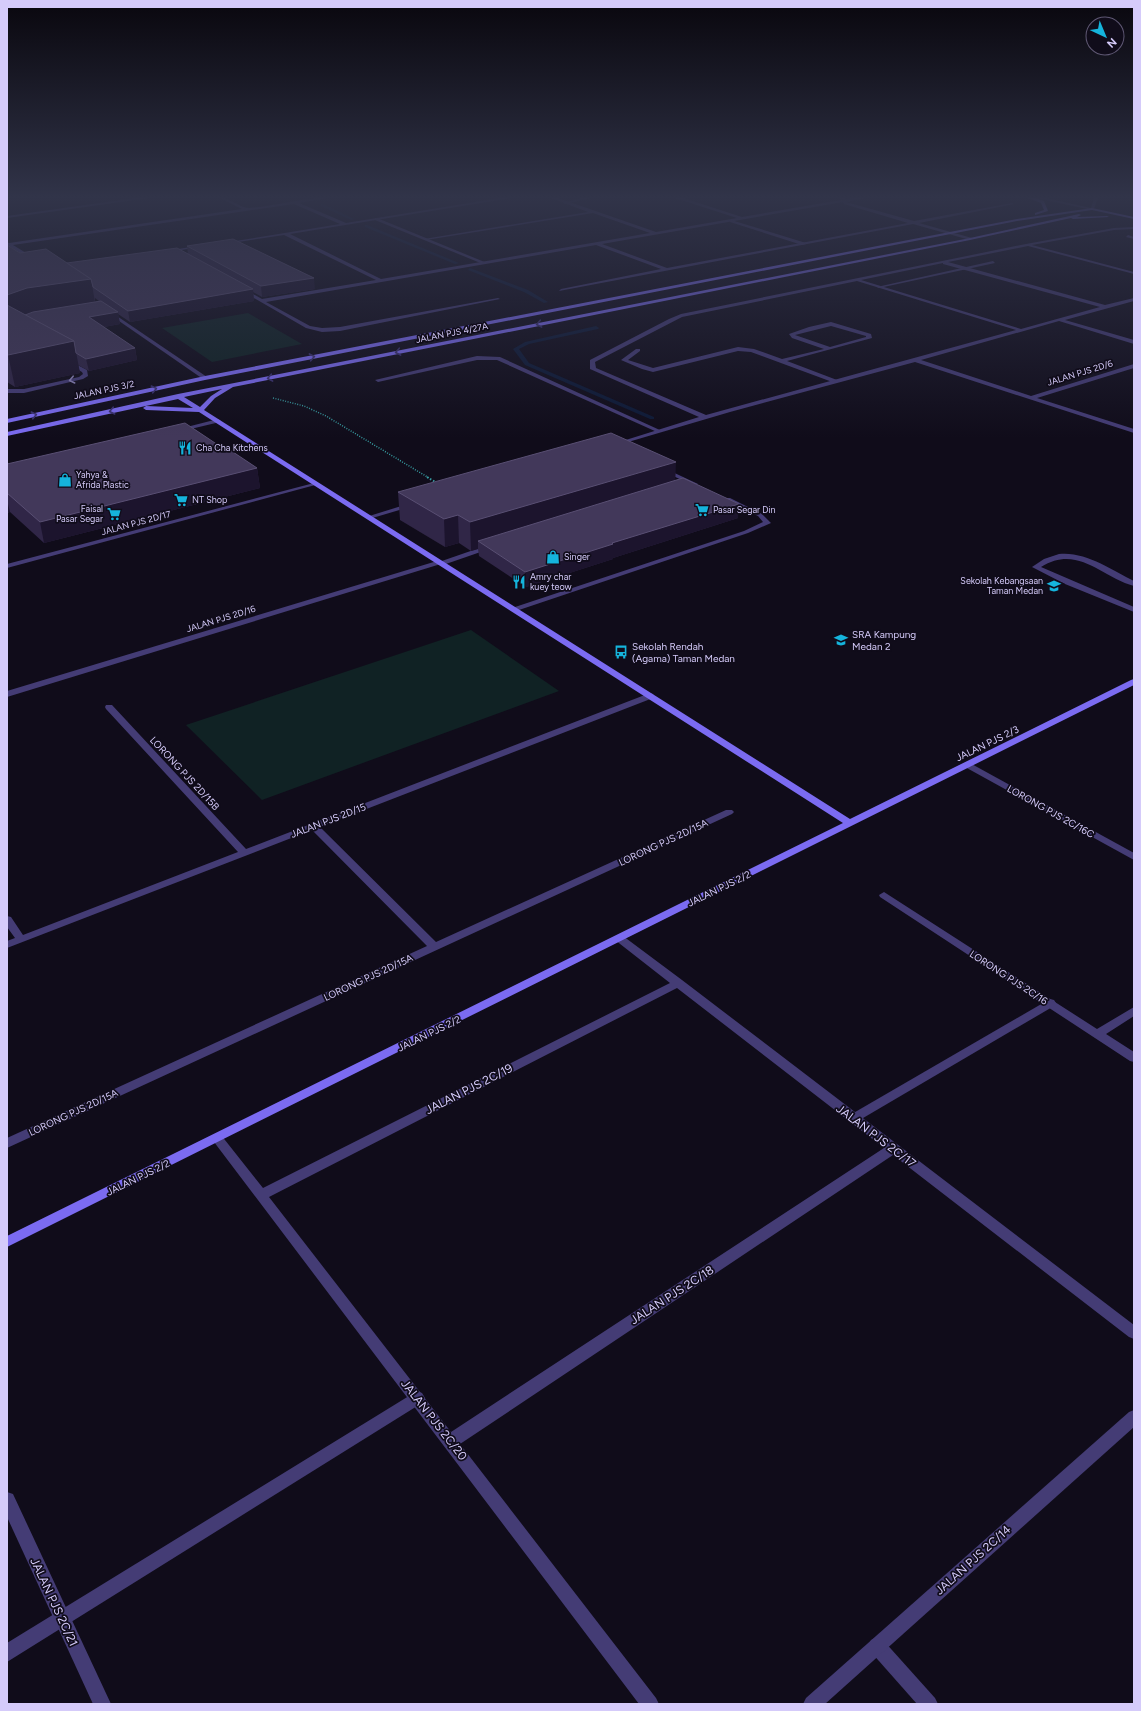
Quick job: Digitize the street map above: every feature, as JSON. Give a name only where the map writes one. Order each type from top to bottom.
[{"type":"main road","name":"JALAN PJS 4/27A","points":[[206,378],[719,278]]},
{"type":"main road","name":"JALAN PJS 4/27A","points":[[178,396],[771,278]]},
{"type":"main road","points":[[688,284],[686,286],[688,289],[709,290]]},
{"type":"main road","points":[[628,295],[642,296],[653,300],[645,303]]},
{"type":"main road","name":"JALAN PJS 3/2","points":[[7,421],[206,378]]},
{"type":"main road","points":[[125,408],[200,410],[213,398],[233,385]]},
{"type":"main road","points":[[7,434],[178,396],[850,823]]},
{"type":"main road","name":"JALAN PJS 2/3","points":[[850,823],[1134,682]]},
{"type":"main road","name":"JALAN PJS 2/2","points":[[7,1242],[850,823]]},
{"type":"street","points":[[374,278],[381,281]]},
{"type":"street","points":[[262,302],[399,278]]},
{"type":"street","points":[[560,290],[625,278]]},
{"type":"street","points":[[705,418],[593,369],[592,361],[681,316],[867,278]]},
{"type":"street","points":[[879,287],[923,278]]},
{"type":"street","points":[[998,278],[1104,307]]},
{"type":"street","points":[[857,280],[1023,331]]},
{"type":"street","points":[[234,286],[308,327],[322,330],[340,329],[498,299]]},
{"type":"street","points":[[618,449],[611,446],[659,430],[1023,331],[1134,299]]},
{"type":"street","points":[[105,309],[206,378]]},
{"type":"street","points":[[1060,320],[1134,342]]},
{"type":"street","points":[[782,361],[830,349],[869,338],[869,334],[831,324],[792,334],[794,337],[830,349]]},
{"type":"street","points":[[638,350],[624,360],[653,370],[738,349],[752,350],[835,381]]},
{"type":"street","points":[[378,380],[477,358],[498,358],[659,430]]},
{"type":"street","points":[[7,391],[24,391],[81,378],[86,375],[85,371],[65,360]]},
{"type":"street","points":[[914,360],[1134,431]]},
{"type":"street","name":"JALAN PJS 2D/6","points":[[1031,398],[1134,366]]},
{"type":"street","points":[[173,432],[218,421]]},
{"type":"street","points":[[655,466],[702,487],[683,490]]},
{"type":"street","name":"JALAN PJS 2D/17","points":[[7,566],[316,484]]},
{"type":"street","points":[[513,609],[746,532],[768,523],[760,515],[719,495]]},
{"type":"street","points":[[369,517],[419,503]]},
{"type":"street","name":"JALAN PJS 2D/16","points":[[7,694],[501,544]]},
{"type":"street","points":[[1134,584],[1087,562],[1068,556],[1043,562],[1036,567],[1134,610]]},
{"type":"street","name":"JALAN PJS 2D/15","points":[[7,945],[650,696]]},
{"type":"street","name":"LORONG PJS 2D/15B","points":[[109,707],[244,853]]},
{"type":"street","name":"LORONG PJS 2C/16C","points":[[968,765],[1134,857]]},
{"type":"street","name":"LORONG PJS 2D/15A","points":[[7,1143],[729,812]]},
{"type":"street","points":[[313,826],[434,947]]},
{"type":"street","name":"LORONG PJS 2C/16","points":[[884,895],[1134,1058]]},
{"type":"street","points":[[7,919],[21,939]]},
{"type":"street","name":"JALAN PJS 2C/17","points":[[619,938],[1134,1333]]},
{"type":"street","name":"JALAN PJS 2C/19","points":[[261,1195],[678,983]]},
{"type":"street","points":[[854,1118],[1050,1004]]},
{"type":"street","points":[[1097,1034],[1134,1011]]},
{"type":"street","name":"JALAN PJS 2C/20","points":[[217,1138],[650,1704]]},
{"type":"street","name":"JALAN PJS 2C/18","points":[[451,1442],[893,1149]]},
{"type":"street","points":[[7,1653],[417,1398]]},
{"type":"street","name":"JALAN PJS 2C/14","points":[[812,1704],[1134,1417]]},
{"type":"street","name":"JALAN PJS 2C/21","points":[[7,1499],[102,1704]]},
{"type":"street","points":[[877,1646],[929,1704]]},
{"type":"path","points":[[272,398],[304,406],[326,416],[441,485]]},
{"type":"shaded area","points":[[248,313],[302,344],[212,362],[162,328]]},
{"type":"shaded area","points":[[471,630],[559,691],[262,800],[186,725]]},
{"type":"building","points":[[7,278],[91,279],[27,288],[7,295]]},
{"type":"building","points":[[89,278],[232,278],[253,289],[128,311],[93,287]]},
{"type":"building","points":[[246,278],[314,278],[261,286]]},
{"type":"building","points":[[101,301],[118,312],[89,317],[135,348],[86,359],[76,353],[74,341],[25,315],[33,312]]},
{"type":"building","points":[[7,305],[74,341],[7,355]]},
{"type":"building","points":[[185,423],[224,449],[227,448],[257,468],[40,522],[7,493],[7,464]]},
{"type":"building","points":[[611,433],[676,462],[470,522],[458,515],[444,519],[398,492]]},
{"type":"building","points":[[683,478],[739,504],[612,543],[613,544],[525,572],[478,541]]},
{"type":"waterway","points":[[493,278],[526,291],[546,302]]},
{"type":"waterway","points":[[596,328],[527,343],[516,349],[527,364],[652,418]]},
{"type":"place","name":"Cha Cha Kitchens","points":[[185,448]]},
{"type":"place","name":"Yahya & Afrida Plastic","points":[[65,480]]},
{"type":"place","name":"NT Shop","points":[[181,500]]},
{"type":"place","name":"Pasar Segar Din","points":[[702,510]]},
{"type":"place","name":"Faisal Pasar Segar","points":[[114,514]]},
{"type":"place","name":"Singer","points":[[553,557]]},
{"type":"place","name":"Amry char kuey teow","points":[[519,582]]},
{"type":"place","name":"Sekolah Kebangsaan Taman Medan","points":[[1054,586]]},
{"type":"place","name":"SRA Kampung Medan 2","points":[[841,640]]},
{"type":"place","name":"Sekolah Rendah (Agama) Taman Medan","points":[[621,652]]}]
